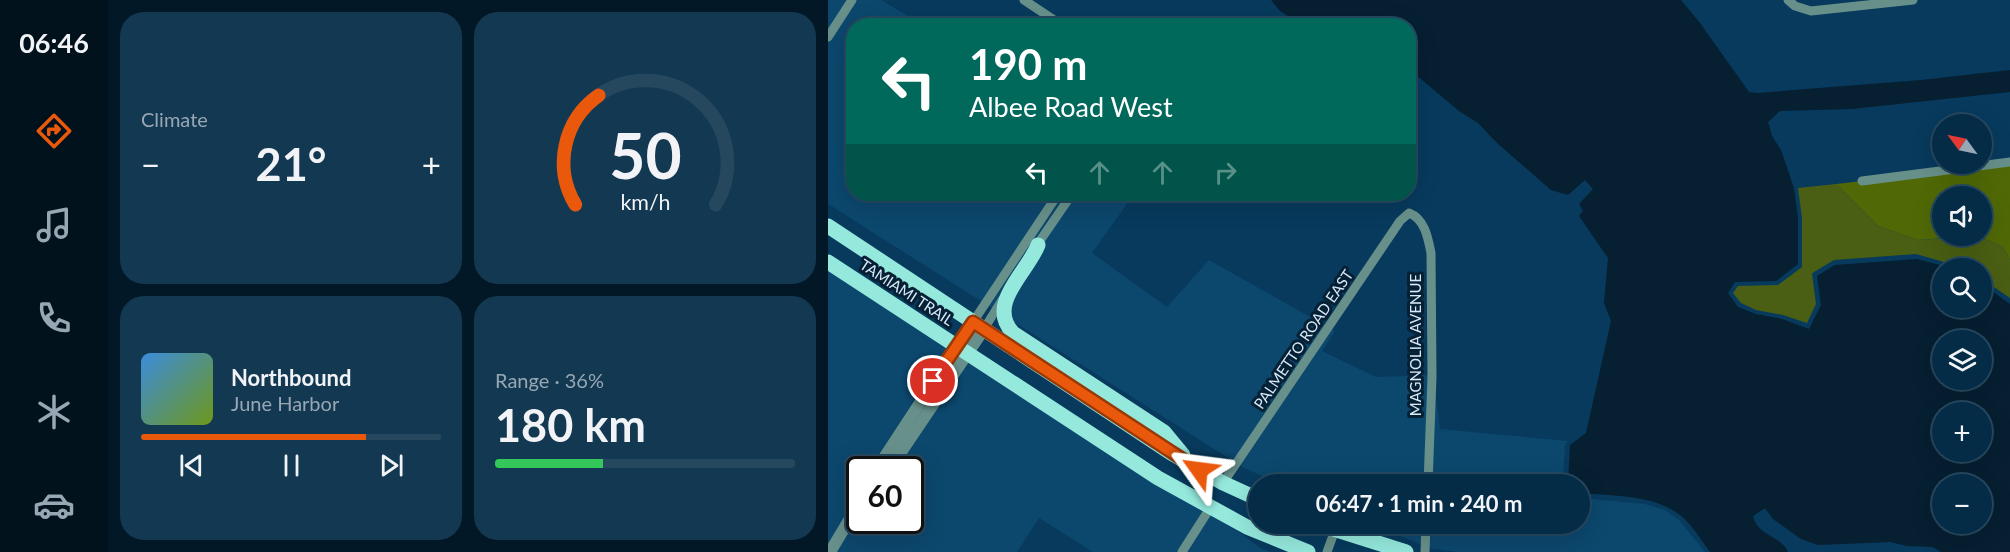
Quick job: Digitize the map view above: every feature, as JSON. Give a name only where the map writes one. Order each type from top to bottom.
[{"type":"main road","name":"TAMIAMI TRAIL","points":[[828,226],[1190,465],[1248,494]]},
{"type":"main road","points":[[1038,245],[1032,259],[1005,300],[1003,315],[1008,327],[1013,333],[1164,432],[1190,465]]},
{"type":"main road","name":"TAMIAMI TRAIL","points":[[828,262],[1158,478],[1247,527],[1308,552]]},
{"type":"main road","points":[[1348,534],[1406,552]]},
{"type":"street","points":[[828,37],[852,0]]},
{"type":"street","points":[[1024,0],[1051,18]]},
{"type":"street","points":[[1788,0],[1795,6],[1811,11],[1913,0]]},
{"type":"street","points":[[1862,181],[2010,162]]},
{"type":"street","points":[[979,325],[1054,201]]},
{"type":"street","points":[[886,456],[1067,201]]},
{"type":"street","name":"PALMETTO ROAD EAST","points":[[1223,483],[1400,221],[1409,213]]},
{"type":"street","name":"MAGNOLIA AVENUE","points":[[1409,213],[1421,221],[1431,253],[1432,377],[1428,474]]},
{"type":"street","points":[[898,456],[962,350]]},
{"type":"street","points":[[1182,552],[1210,508]]},
{"type":"street","points":[[830,552],[846,528]]},
{"type":"street","points":[[1327,552],[1334,534]]},
{"type":"street","points":[[1425,552],[1426,534]]},
{"type":"shaded area","points":[[828,0],[881,0],[911,18],[846,18],[846,201],[1129,201],[1092,253],[1167,307],[1209,260],[1335,331],[1322,351],[1376,377],[1433,375],[1440,429],[1568,441],[1565,445],[1564,474],[1258,474],[1244,468],[828,204]]},
{"type":"shaded area","points":[[1271,0],[1681,0],[1749,92],[1757,93],[1921,80],[2010,70],[2010,92],[1852,109],[1780,111],[1768,122],[1772,136],[1781,150],[1794,188],[1798,218],[1798,264],[1776,281],[1735,282],[1728,293],[1738,307],[1809,329],[1821,305],[1817,276],[1835,265],[1917,259],[1932,263],[1932,318],[1992,318],[1992,291],[2010,304],[2010,552],[1941,552],[1933,547],[1907,546],[1890,542],[1818,545],[1801,539],[1773,519],[1765,508],[1753,516],[1755,523],[1785,546],[1788,552],[1710,552],[1688,523],[1669,508],[1632,497],[1590,494],[1590,474],[1569,474],[1570,445],[1586,433],[1611,321],[1604,303],[1608,258],[1579,216],[1583,211],[1579,204],[1593,189],[1585,180],[1568,195],[1551,190],[1497,143],[1478,123],[1459,111],[1416,75],[1416,18],[1291,18],[1280,11]]},
{"type":"shaded area","points":[[828,269],[949,347],[878,456],[846,456],[846,516],[828,545]]},
{"type":"shaded area","points":[[970,361],[1225,521],[1260,548],[1271,552],[1093,552],[1039,518],[1017,552],[836,552],[848,534],[924,534],[924,456],[905,456]]},
{"type":"shaded area","points":[[1590,499],[1645,504],[1665,510],[1679,520],[1705,552],[1458,552],[1432,549],[1395,534],[1590,534]]},
{"type":"green space","points":[[2010,164],[2010,260],[2003,247],[1992,242],[1992,186],[1932,186],[1932,239],[1918,240],[1878,226],[1836,184],[1932,173],[1992,174],[1992,166]]},
{"type":"green space","points":[[1836,184],[1878,226],[1918,240],[1932,239],[1932,246],[1992,246],[1992,242],[2003,247],[2010,260],[2010,298],[1992,286],[1992,258],[1932,259],[1916,254],[1834,260],[1814,272],[1812,274],[1816,304],[1807,323],[1783,315],[1756,310],[1741,303],[1733,293],[1738,286],[1778,285],[1802,267],[1802,218],[1798,188]]},
{"type":"route","points":[[933,381],[973,322],[1199,470]]}]
